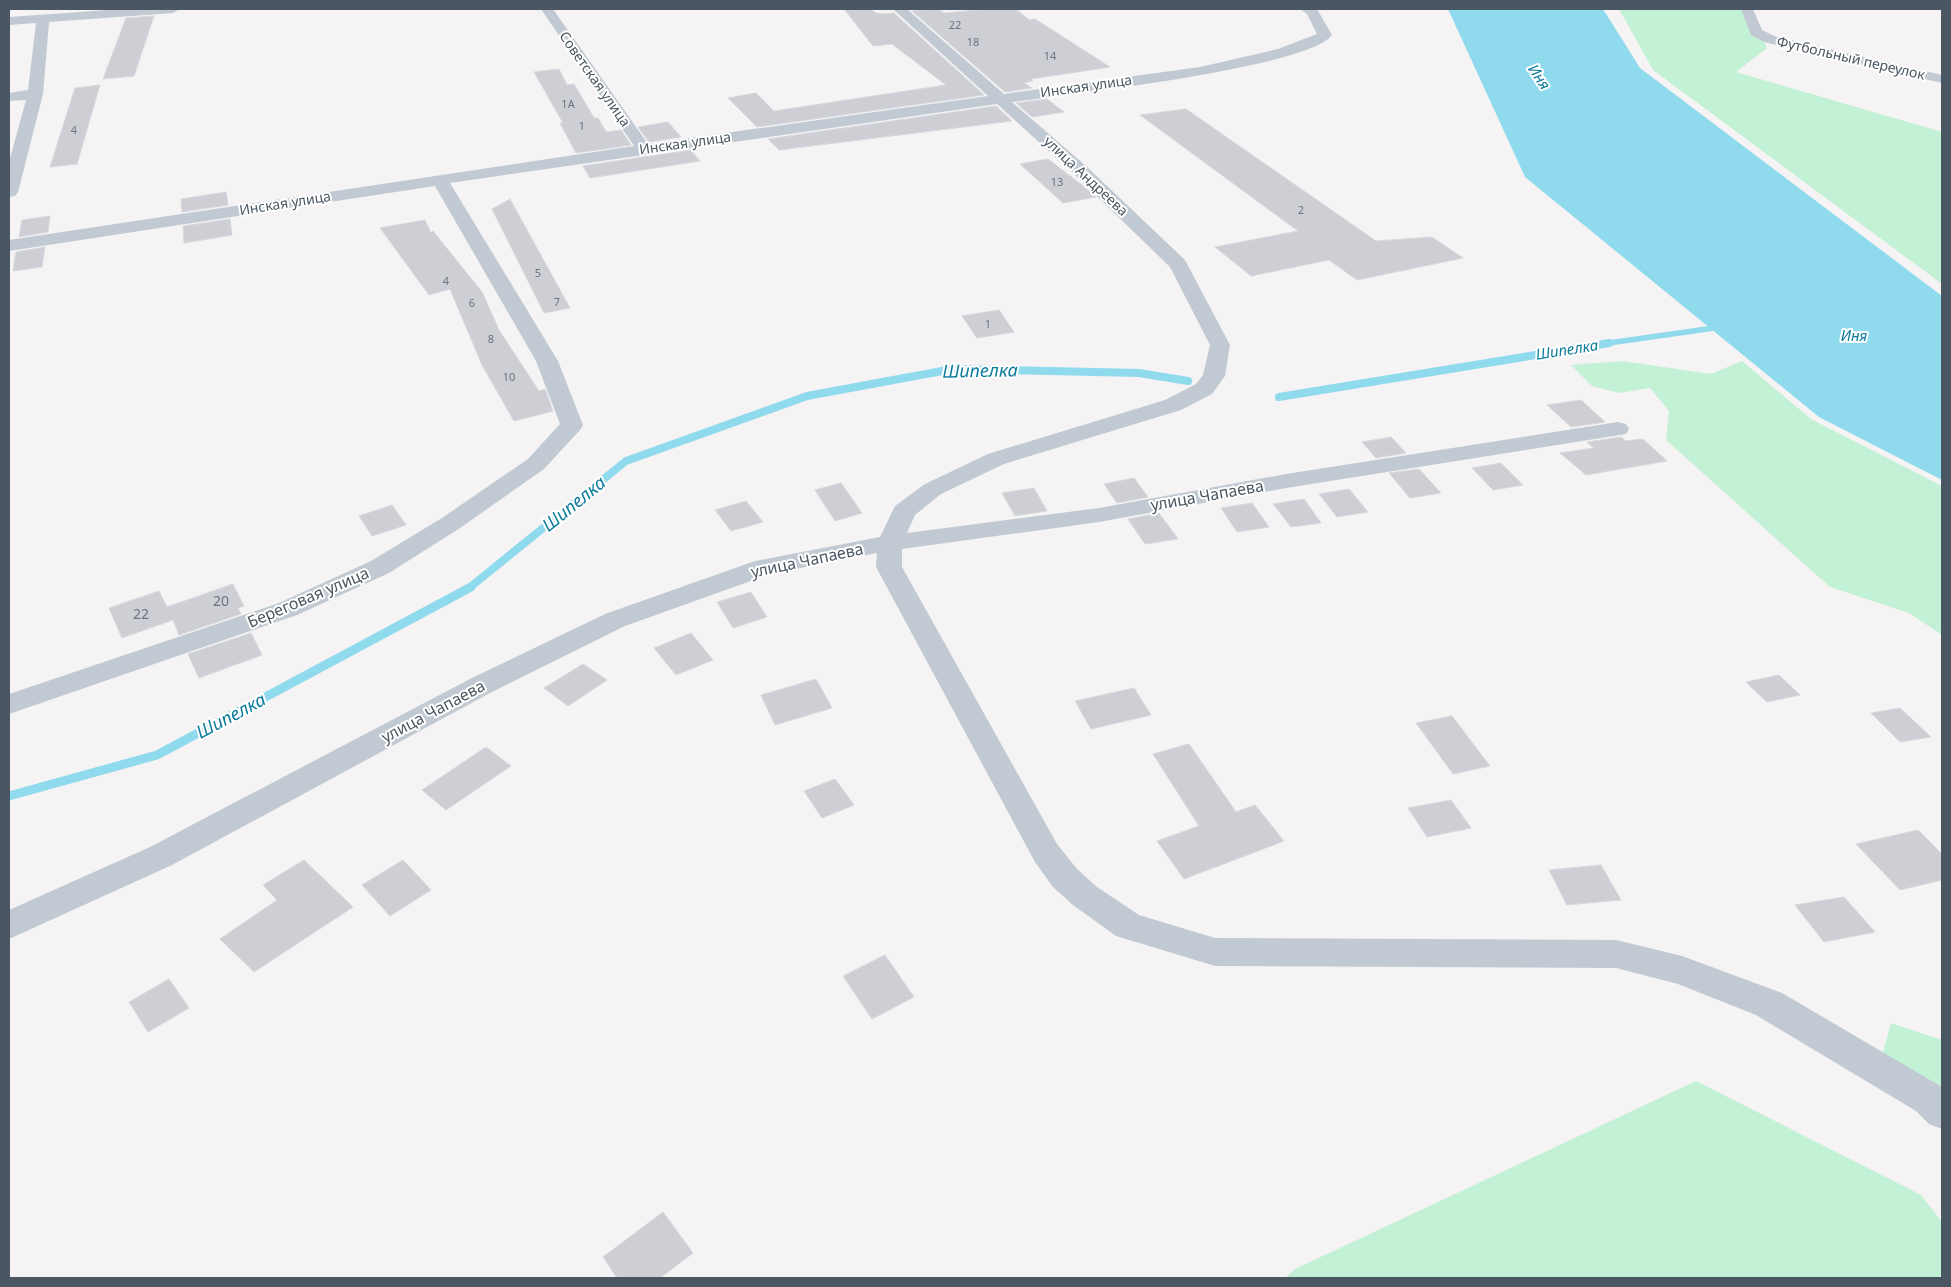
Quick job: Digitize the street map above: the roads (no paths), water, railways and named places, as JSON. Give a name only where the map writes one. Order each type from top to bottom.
[{"type":"street","points":[[9,21],[173,9]]},
{"type":"street","name":"Советская улица","points":[[547,9],[644,149]]},
{"type":"street","name":"улица Андреева","points":[[890,543],[904,511],[933,489],[996,459],[1173,405],[1204,389],[1214,376],[1220,345],[1178,264],[1080,170],[899,9]]},
{"type":"street","name":"Инская улица","points":[[9,245],[644,149],[1200,71],[1317,41],[1325,35],[1311,9]]},
{"type":"street","name":"Футбольный переулок","points":[[1747,9],[1756,32],[1769,39],[1942,79]]},
{"type":"street","points":[[9,192],[35,94],[43,20]]},
{"type":"street","points":[[9,97],[35,94]]},
{"type":"street","name":"Береговая улица","points":[[9,704],[288,609],[380,567],[451,524],[536,464],[572,425],[547,361],[440,180]]},
{"type":"street","name":"улица Чапаева","points":[[9,925],[161,856],[480,686],[615,620],[764,567],[890,543],[1099,515],[1286,481],[1618,429]]},
{"type":"street","points":[[890,543],[889,567],[1046,852],[1065,878],[1085,896],[1128,926],[1215,952],[1616,954],[1682,971],[1769,1004],[1873,1064],[1929,1099],[1942,1112]]},
{"type":"water","name":"Иня","points":[[1448,9],[1603,9],[1640,68],[1942,296],[1942,480],[1819,417],[1525,177]]},
{"type":"waterway","name":"Шипелка","points":[[1609,343],[1721,327]]},
{"type":"waterway","name":"Шипелка","points":[[1279,397],[1609,343]]},
{"type":"waterway","name":"Шипелка","points":[[1602,344],[1609,343]]},
{"type":"waterway","name":"Шипелка","points":[[469,588],[626,461],[807,396],[953,369],[1139,373],[1188,381]]},
{"type":"waterway","name":"Шипелка","points":[[9,796],[157,755],[471,587]]}]
